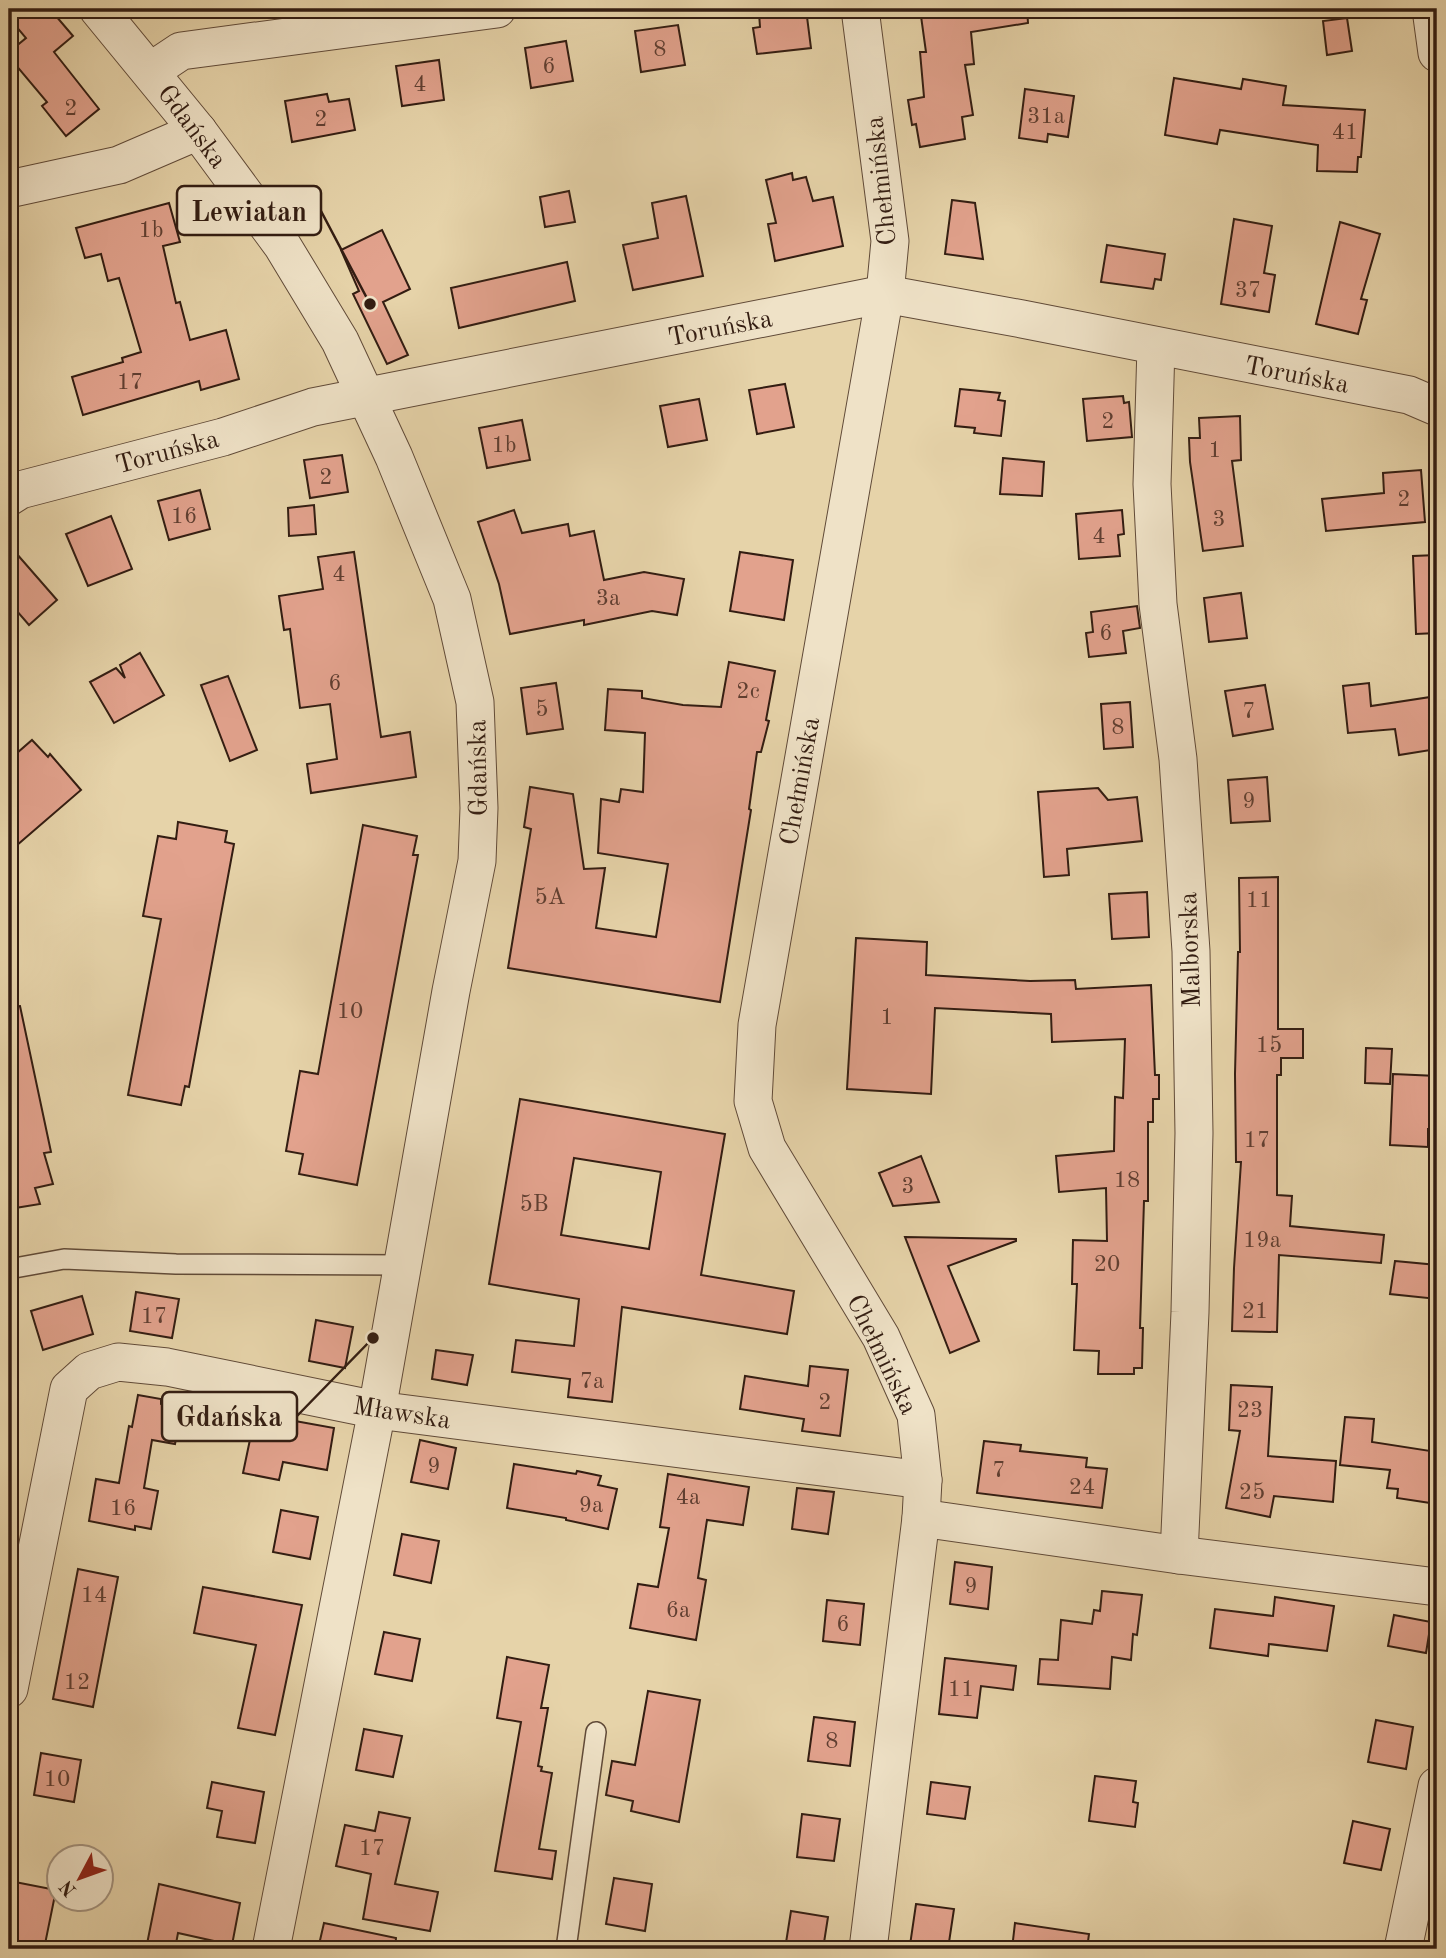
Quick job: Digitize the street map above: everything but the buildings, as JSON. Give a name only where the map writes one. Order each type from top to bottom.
[{"type":"street","name":"Gdańska","points":[[98,9],[198,131],[282,245],[340,341],[394,457],[452,599],[475,702],[479,808],[477,861],[377,1410],[271,1949]]},
{"type":"street","points":[[151,71],[181,51],[496,9]]},
{"type":"street","name":"Chełmińska","points":[[860,9],[890,241],[885,294],[757,1025],[753,1101],[767,1148],[881,1337],[916,1415],[923,1480],[921,1518],[868,1949]]},
{"type":"street","points":[[1433,11],[1437,53]]},
{"type":"street","points":[[9,189],[119,165],[198,131]]},
{"type":"street","name":"Toruńska","points":[[9,497],[20,490],[223,436],[313,407],[885,294],[1409,395],[1437,407]]},
{"type":"street","name":"Malborska","points":[[1156,346],[1152,484],[1157,578],[1178,760],[1191,951],[1193,1174],[1179,1555]]},
{"type":"street","name":"Mławska","points":[[9,1689],[69,1389],[89,1371],[118,1362],[167,1367],[377,1410],[923,1480]]},
{"type":"street","points":[[921,1518],[1179,1555],[1437,1587]]},
{"type":"street","points":[[1403,1949],[1437,1786]]},
{"type":"lane","points":[[9,1269],[64,1259],[176,1264],[402,1265]]},
{"type":"lane","points":[[566,1949],[596,1732]]},
{"type":"place","name":"Lewiatan","points":[[370,304]]},
{"type":"place","name":"Gdańska","points":[[373,1338]]}]
